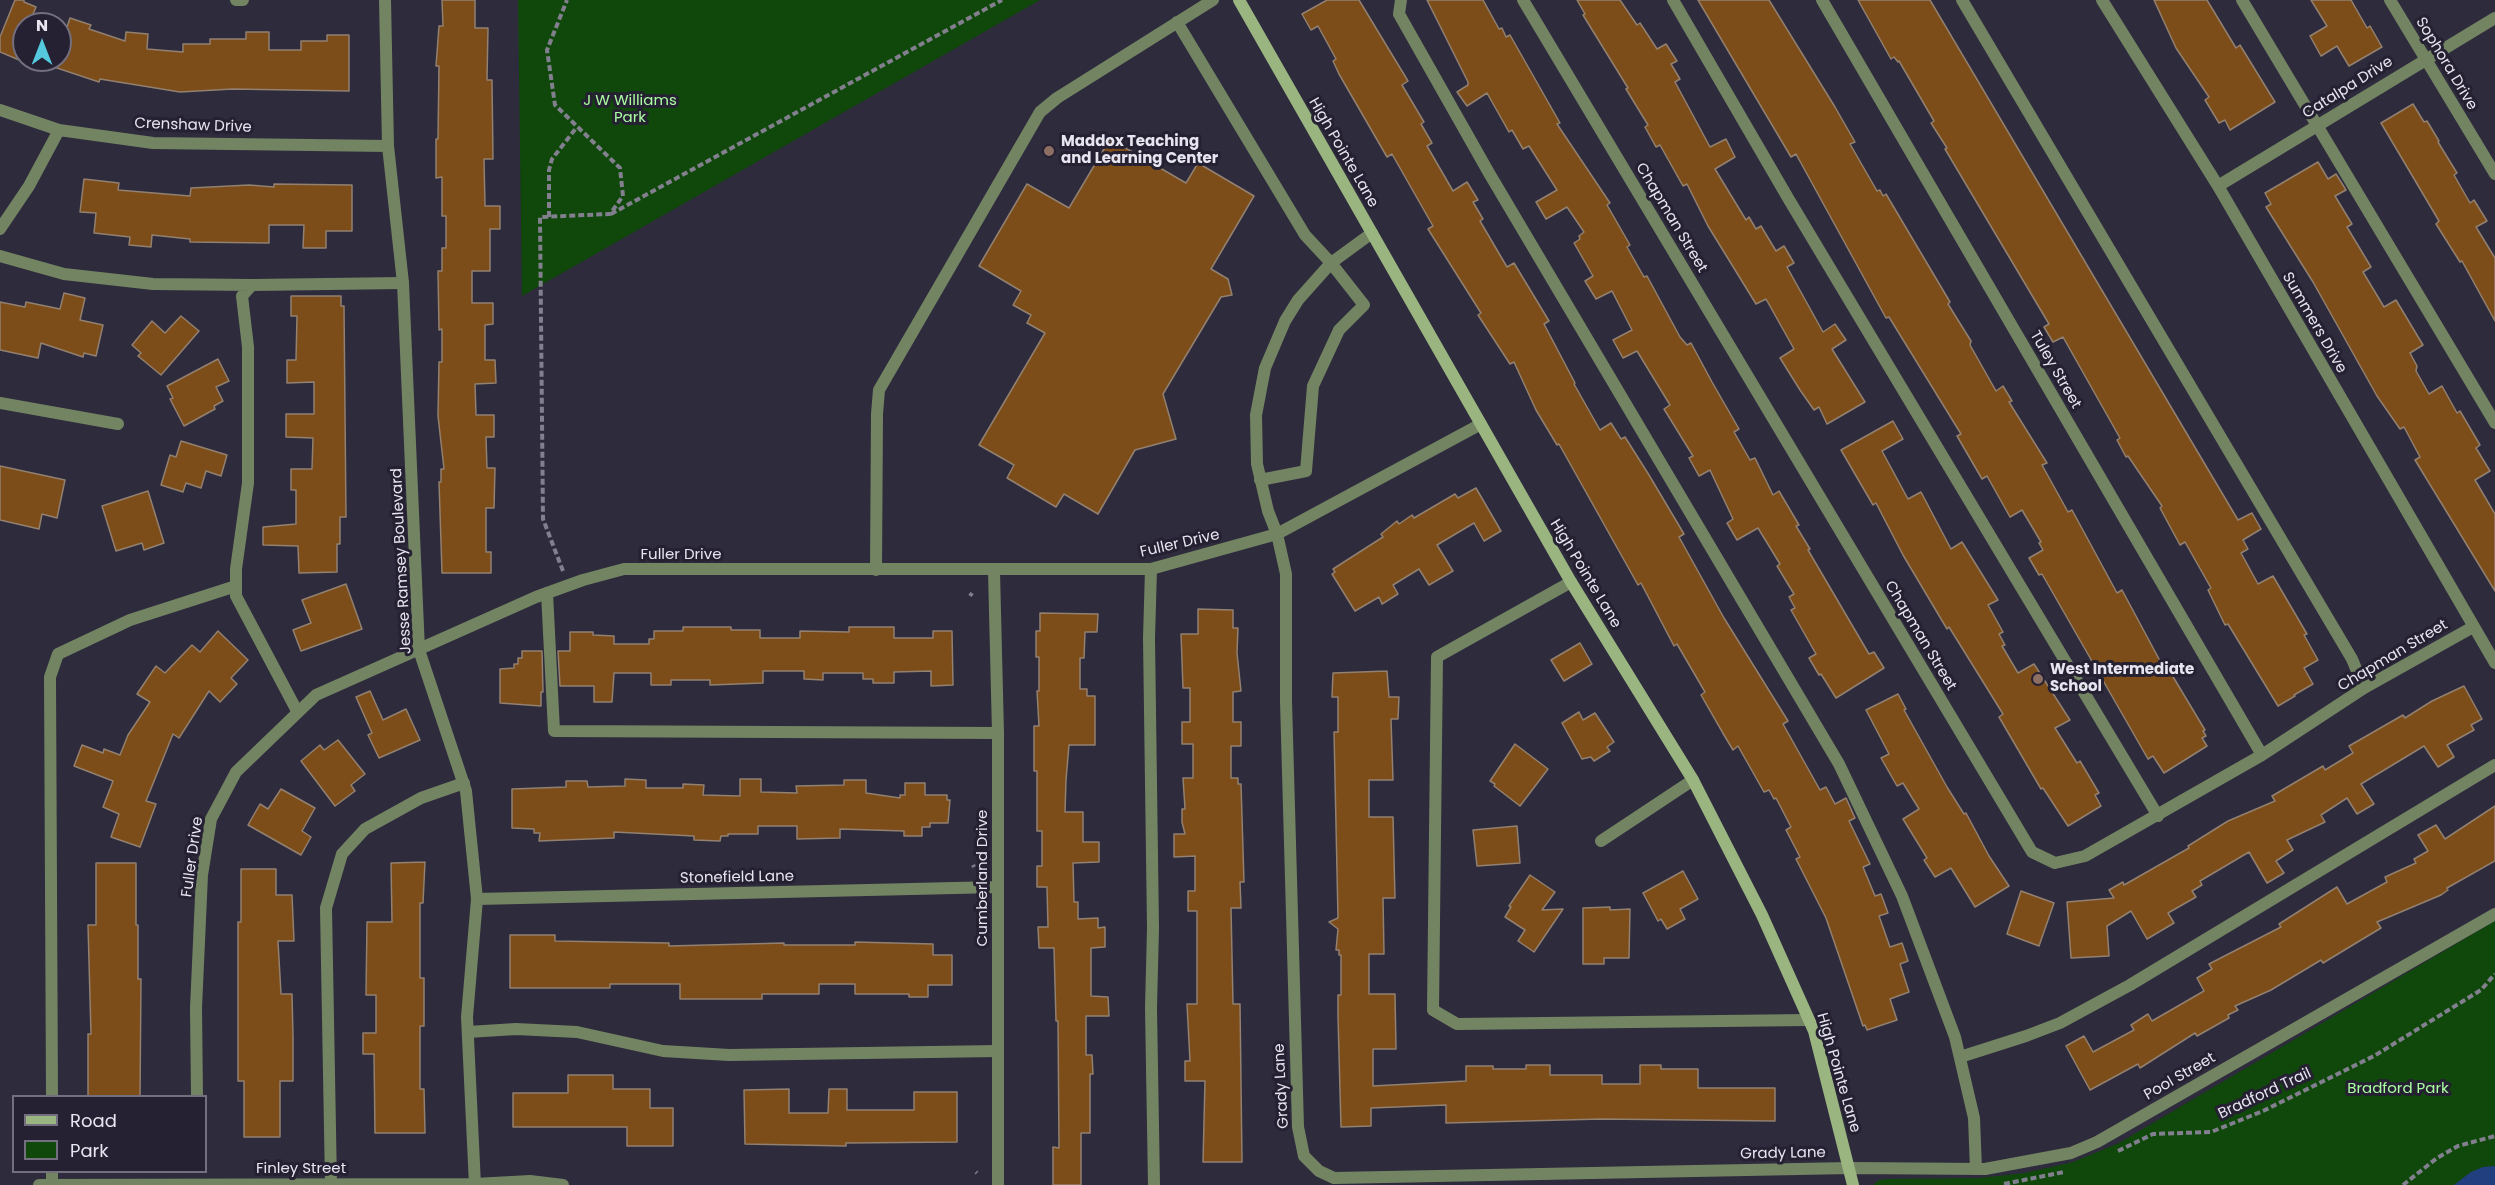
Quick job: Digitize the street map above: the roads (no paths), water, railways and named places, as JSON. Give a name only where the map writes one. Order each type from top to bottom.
[{"type":"street","points":[[236,0],[243,0]]},
{"type":"street","name":"Jesse Ramsey Boulevard","points":[[385,0],[388,146],[403,283],[419,650],[464,783],[477,898],[468,1032],[475,1185]]},
{"type":"street","points":[[876,570],[879,390],[1040,112],[1057,98],[1213,0]]},
{"type":"street","name":"High Pointe Lane","points":[[1239,0],[1571,582],[1693,780],[1762,915],[1814,1031],[1853,1185]]},
{"type":"street","points":[[1401,0],[1399,14],[1489,173],[1839,764],[1902,896],[1956,1037],[1974,1118],[1976,1169]]},
{"type":"street","name":"Chapman Street","points":[[1523,0],[2032,852],[2055,863],[2085,856],[2262,755],[2364,688],[2472,627]]},
{"type":"street","points":[[1673,0],[1788,198],[2158,816]]},
{"type":"street","name":"Tuley Street","points":[[1822,0],[2262,755]]},
{"type":"street","points":[[1962,0],[2352,659],[2364,688]]},
{"type":"street","name":"Summers Drive","points":[[2102,0],[2218,186],[2472,627],[2495,663]]},
{"type":"street","points":[[2242,0],[2495,423]]},
{"type":"street","name":"Sophora Drive","points":[[2390,0],[2495,174]]},
{"type":"street","name":"Catalpa Drive","points":[[2218,186],[2425,58],[2495,18]]},
{"type":"street","points":[[1177,22],[1305,236],[1331,262],[1364,305],[1339,330],[1313,386],[1306,471],[1260,480]]},
{"type":"street","name":"Crenshaw Drive","points":[[0,110],[59,130],[153,143],[388,146]]},
{"type":"street","points":[[0,229],[29,186],[59,130]]},
{"type":"street","name":"Grady Lane","points":[[1372,233],[1331,262],[1309,287],[1285,321],[1265,368],[1256,415],[1256,448],[1260,480],[1268,512],[1277,534],[1286,574],[1286,701],[1298,1127],[1304,1156],[1319,1171],[1334,1178],[1850,1168]]},
{"type":"street","points":[[0,256],[64,274],[153,284],[403,283]]},
{"type":"street","points":[[252,285],[242,296],[248,346],[248,483],[236,569],[236,596],[297,711]]},
{"type":"street","points":[[0,403],[118,424]]},
{"type":"street","name":"Fuller Drive","points":[[197,1095],[196,1008],[202,886],[211,819],[236,772],[316,695],[547,593],[624,569],[994,571],[1151,569],[1277,534],[1480,424]]},
{"type":"street","points":[[1151,569],[1149,650],[1154,1185]]},
{"type":"street","name":"Cumberland Drive","points":[[994,571],[998,733],[998,1185]]},
{"type":"street","points":[[1571,582],[1437,657],[1433,1010],[1457,1023],[1809,1020]]},
{"type":"street","points":[[52,1095],[50,677],[58,654],[130,621],[236,586]]},
{"type":"street","points":[[547,593],[554,731],[998,733]]},
{"type":"street","points":[[1960,1057],[2060,1023],[2312,877],[2495,765]]},
{"type":"street","points":[[1601,841],[1693,780]]},
{"type":"street","points":[[331,1184],[326,908],[342,854],[364,830],[421,798],[464,783]]},
{"type":"street","name":"Stonefield Lane","points":[[477,898],[998,887]]},
{"type":"street","name":"Pool Street","points":[[1850,1168],[1976,1169],[2071,1153],[2097,1142],[2495,914]]},
{"type":"street","points":[[468,1032],[516,1029],[578,1032],[663,1051],[729,1055],[999,1051]]},
{"type":"street","name":"Finley Street","points":[[39,1185],[475,1185],[530,1181],[563,1185]]},
{"type":"water","points":[[2495,1166],[2495,1185],[2454,1185],[2471,1172],[2483,1167]]},
{"type":"place","name":"Maddox Teaching and Learning Center","points":[[1049,151]]},
{"type":"place","name":"West Intermediate School","points":[[2038,679]]},
{"type":"park label","name":"J W Williams Park","points":[[630,110]]},
{"type":"park label","name":"Bradford Park","points":[[2398,1089]]}]
